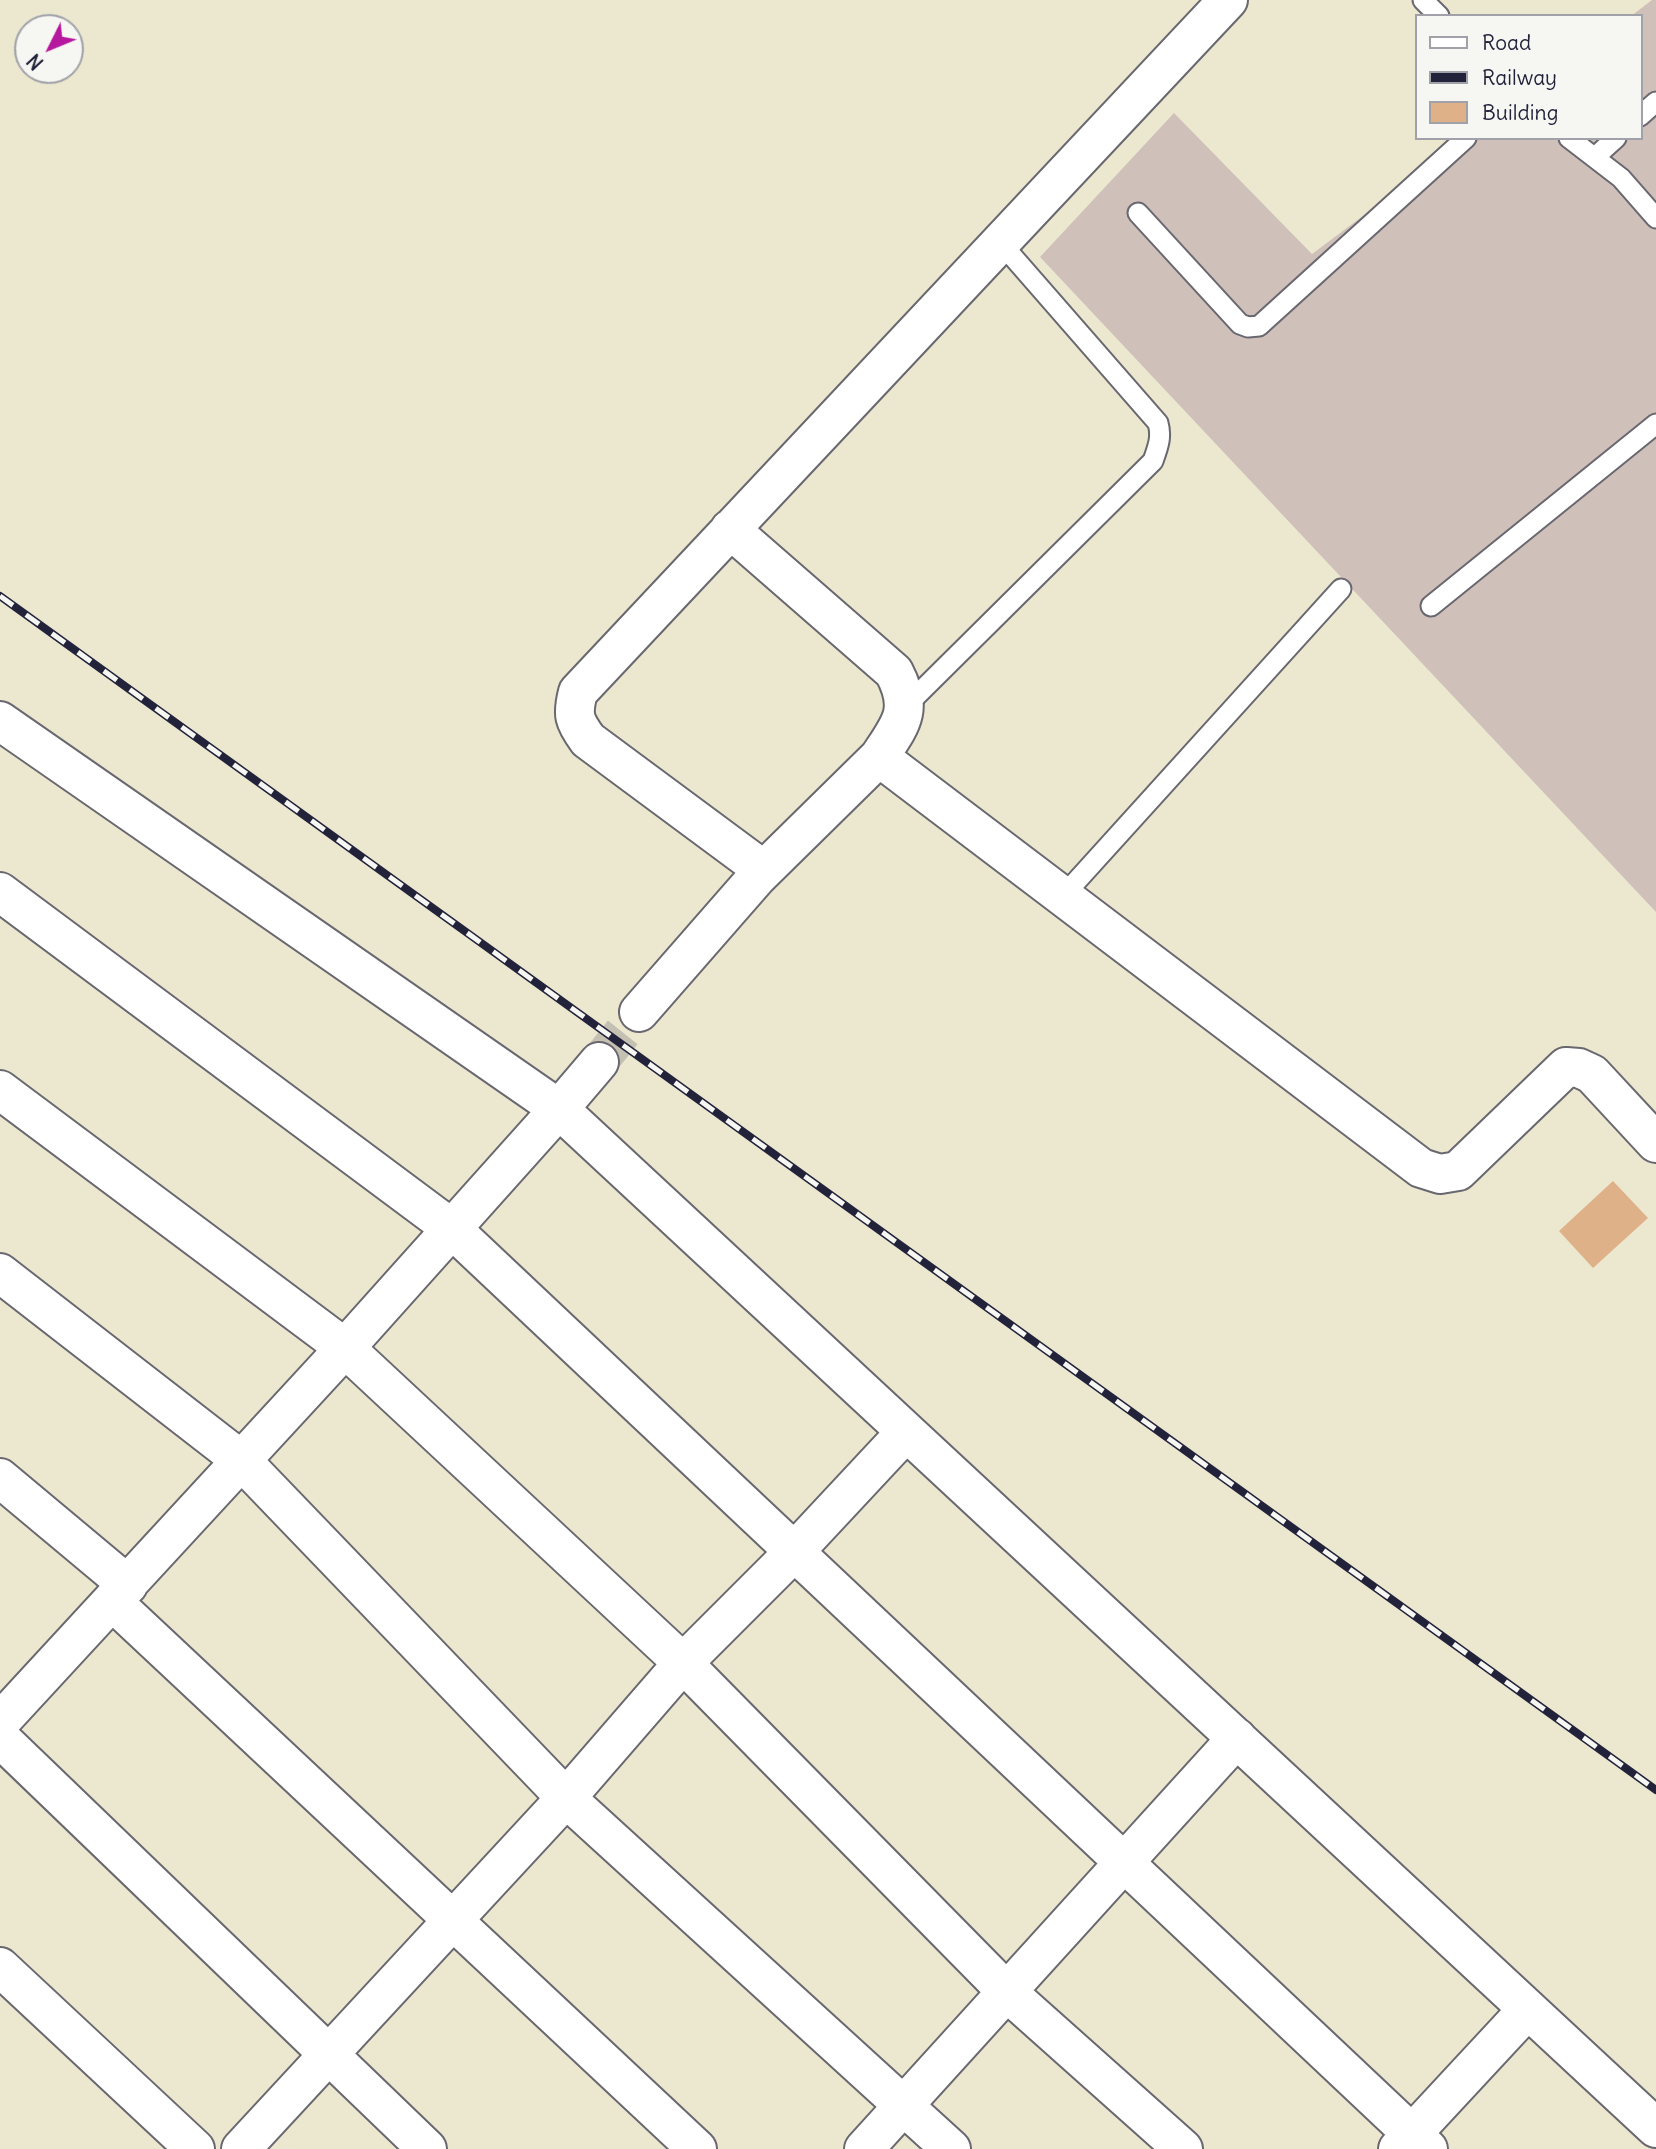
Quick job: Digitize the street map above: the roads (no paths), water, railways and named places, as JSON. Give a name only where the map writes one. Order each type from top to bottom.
[{"type":"street","points":[[757,877],[758,869],[754,863],[588,740],[576,724],[574,708],[578,692],[1228,0]]},
{"type":"street","points":[[639,1012],[757,877],[878,757],[899,728],[905,707],[902,688],[894,672],[730,529]]},
{"type":"street","points":[[0,721],[559,1109],[1656,2128]]},
{"type":"street","points":[[878,757],[1421,1168],[1440,1174],[1458,1171],[1566,1067],[1579,1068],[1592,1074],[1656,1143]]},
{"type":"street","points":[[0,892],[451,1228],[1124,1863],[1413,2144],[1528,2010]]},
{"type":"street","points":[[0,1722],[345,1348],[599,1062]]},
{"type":"street","points":[[0,1090],[345,1348],[683,1663],[1007,1992],[1183,2149]]},
{"type":"street","points":[[0,1273],[241,1460],[566,1798],[951,2149]]},
{"type":"street","points":[[241,2149],[566,1798],[683,1663],[794,1552],[906,1432]]},
{"type":"street","points":[[0,1478],[453,1920],[697,2149]]},
{"type":"street","points":[[0,1738],[427,2149]]},
{"type":"street","points":[[864,2149],[1237,1738]]},
{"type":"street","points":[[0,1967],[194,2149]]},
{"type":"lane","points":[[1423,0],[1436,14]]},
{"type":"lane","points":[[1642,114],[1656,102]]},
{"type":"lane","points":[[1138,213],[1240,324],[1248,327],[1259,326],[1464,140]]},
{"type":"lane","points":[[1572,140],[1621,178],[1656,218]]},
{"type":"lane","points":[[1595,157],[1614,140]]},
{"type":"lane","points":[[905,707],[1153,461],[1159,445],[1161,433],[1158,423],[1000,242]]},
{"type":"lane","points":[[1431,606],[1656,425]]},
{"type":"lane","points":[[1063,896],[1341,589]]},
{"type":"tunnel","points":[[599,1062],[639,1012]]},
{"type":"railway","points":[[0,596],[1656,1790]]}]
